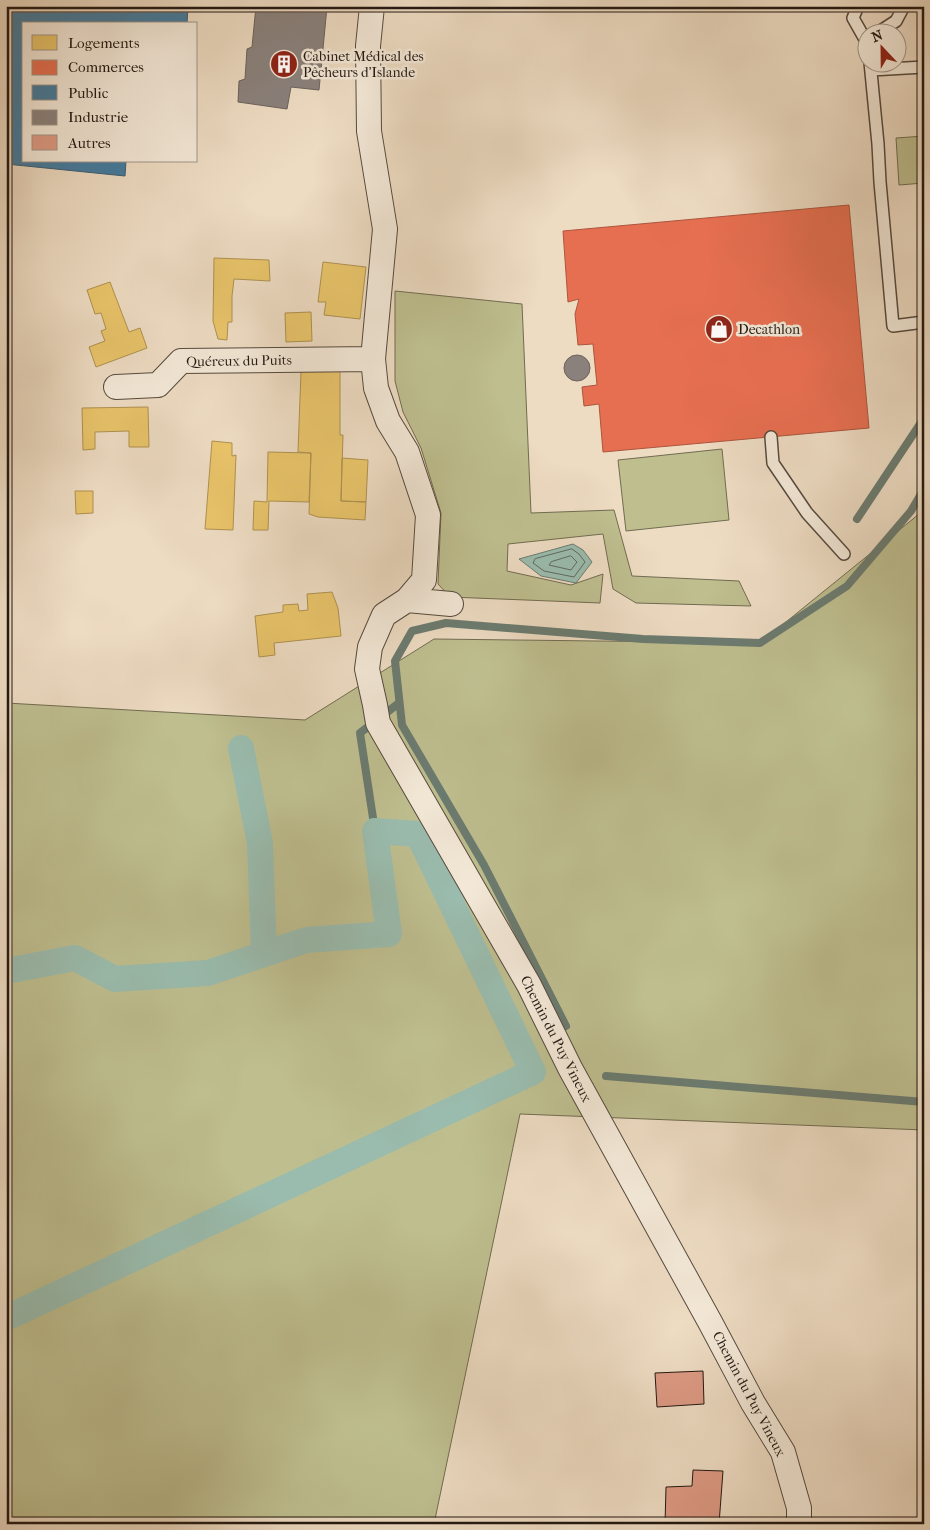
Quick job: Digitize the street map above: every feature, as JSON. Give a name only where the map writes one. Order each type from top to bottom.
[{"type":"street","name":"Chemin du Puy Vineux","points":[[372,6],[368,46],[369,131],[385,229],[373,359],[376,388],[388,421],[407,452],[428,515],[424,580],[407,600],[384,615],[370,646],[367,670],[377,716],[529,985],[570,1068],[753,1403],[783,1452],[799,1508],[799,1524]]},
{"type":"street","name":"Quéreux du Puits","points":[[116,387],[158,385],[181,361],[373,359]]},
{"type":"street","points":[[407,600],[451,604]]},
{"type":"lane","points":[[858,6],[853,18],[858,27]]},
{"type":"lane","points":[[894,22],[904,6]]},
{"type":"lane","points":[[908,67],[924,67]]},
{"type":"lane","points":[[871,72],[893,326],[924,322]]},
{"type":"lane","points":[[771,437],[773,463],[807,513],[844,554]]},
{"type":"green space","points":[[924,136],[924,183],[899,185],[896,138]]},
{"type":"green space","points":[[395,291],[522,304],[531,513],[614,510],[632,576],[739,581],[751,606],[636,603],[613,589],[603,534],[508,544],[507,571],[571,585],[603,574],[600,603],[450,597],[438,584],[441,513],[421,448],[403,412],[395,381]]},
{"type":"green space","points":[[722,449],[729,520],[626,531],[618,460]]},
{"type":"green space","points":[[924,510],[924,1130],[520,1114],[434,1524],[6,1524],[6,703],[305,720],[434,639],[760,643]]},
{"type":"water","points":[[573,544],[583,550],[592,562],[576,583],[541,576],[519,559]]},
{"type":"building: Logements","points":[[214,258],[269,260],[270,281],[234,279],[232,322],[228,322],[227,340],[218,339],[213,321]]},
{"type":"building: Logements","points":[[323,262],[366,267],[360,319],[324,315],[326,302],[318,302]]},
{"type":"building: Logements","points":[[110,282],[129,332],[140,328],[147,348],[96,367],[89,347],[105,341],[101,331],[106,329],[101,313],[95,314],[87,290]]},
{"type":"building: Logements","points":[[311,312],[312,341],[286,342],[285,313]]},
{"type":"building: Logements","points":[[340,370],[340,435],[343,435],[341,501],[366,502],[365,520],[318,517],[309,514],[311,453],[298,452],[301,371]]},
{"type":"building: Logements","points":[[148,407],[149,447],[129,447],[129,431],[95,432],[95,449],[83,450],[82,408]]},
{"type":"building: Logements","points":[[212,441],[232,443],[232,456],[236,455],[233,530],[205,529]]},
{"type":"building: Logements","points":[[268,452],[311,453],[309,502],[269,501],[268,530],[253,530],[254,501],[267,502]]},
{"type":"building: Logements","points":[[342,458],[368,460],[366,502],[341,501]]},
{"type":"building: Logements","points":[[75,491],[93,491],[93,513],[76,514]]},
{"type":"building: Logements","points":[[332,592],[338,608],[341,636],[274,643],[275,655],[259,657],[255,616],[283,612],[283,605],[298,604],[299,611],[308,610],[307,594]]},
{"type":"building: Commerces","name":"Decathlon","points":[[849,205],[869,428],[603,452],[599,404],[584,406],[582,387],[597,385],[593,344],[578,345],[575,314],[579,299],[568,302],[563,231]]},
{"type":"building: Public","points":[[6,6],[188,6],[187,22],[22,22],[22,162],[126,162],[125,176],[6,164]]},
{"type":"building: Industrie","name":"Cabinet Médical des Pêcheurs d'Islande","points":[[256,6],[327,7],[319,90],[291,87],[287,109],[238,102],[239,81],[245,79],[247,49],[252,47]]},
{"type":"building: Industrie","points":[[577,355],[586,359],[590,368],[586,377],[577,381],[568,377],[564,368],[568,359]]},
{"type":"building: Autres","points":[[703,1371],[704,1404],[657,1407],[655,1373]]},
{"type":"building: Autres","points":[[693,1470],[723,1471],[719,1524],[665,1524],[666,1487],[692,1486]]},
{"type":"waterway","points":[[857,519],[924,418]]},
{"type":"waterway","points":[[566,1026],[484,865],[402,725],[395,661],[412,631],[446,623],[643,639],[760,643],[847,586],[911,511],[924,489]]},
{"type":"waterway","points":[[375,831],[360,733],[399,703]]},
{"type":"waterway","points":[[241,748],[260,843],[264,954]]},
{"type":"waterway","points":[[6,971],[75,958],[115,979],[208,973],[306,940],[389,934],[375,831],[418,834],[533,1072],[6,1318]]},
{"type":"waterway","points":[[606,1076],[924,1102]]},
{"type":"place","name":"Cabinet Médical des Pêcheurs d'Islande","points":[[284,64]]},
{"type":"place","name":"Decathlon","points":[[719,329]]}]
